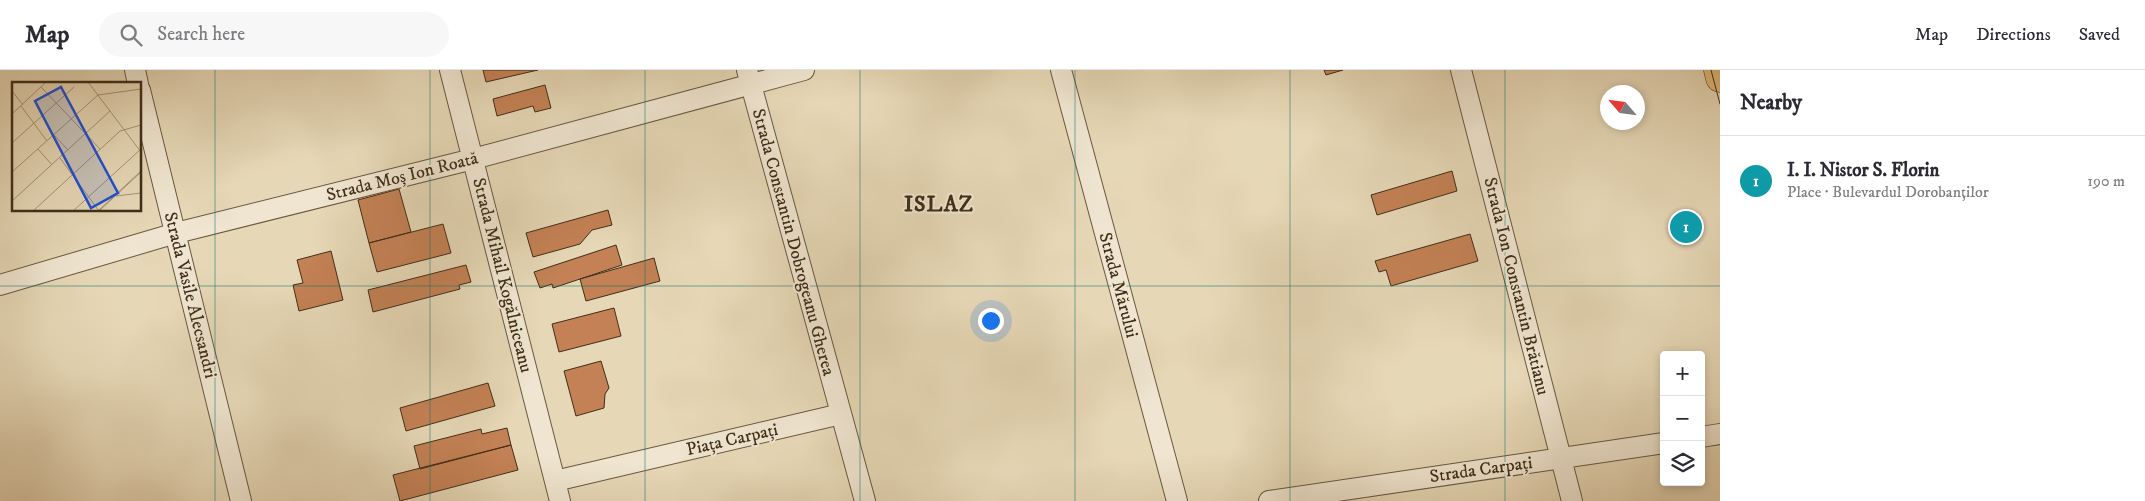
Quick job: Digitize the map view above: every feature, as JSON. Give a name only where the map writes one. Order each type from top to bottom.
[{"type":"main road","points":[[1718,70],[1720,78]]},
{"type":"street","name":"Strada Mihail Kogălniceanu","points":[[450,70],[555,481]]},
{"type":"street","name":"Strada Moș Ion Roată","points":[[0,285],[176,233],[473,159],[749,78],[804,70]]},
{"type":"street","name":"Strada Mărului","points":[[1061,70],[1177,501]]},
{"type":"street","name":"Strada Ion Constantin Brătianu","points":[[1462,70],[1572,501]]},
{"type":"street","name":"Strada Constantin Dobrogeanu Gherea","points":[[749,78],[841,414]]},
{"type":"street","name":"Strada Vasile Alecsandri","points":[[141,94],[241,501]]},
{"type":"street","name":"Piața Carpați","points":[[555,481],[841,414]]},
{"type":"street","points":[[841,414],[865,501]]},
{"type":"street","points":[[1705,436],[1720,434]]},
{"type":"street","name":"Strada Carpați","points":[[1269,501],[1660,444]]},
{"type":"street","points":[[555,481],[560,501]]},
{"type":"building","points":[[483,70],[538,70],[486,82]]},
{"type":"building","points":[[1324,70],[1343,70],[1326,75]]},
{"type":"building","points":[[545,85],[551,108],[535,112],[533,106],[497,116],[493,99]]},
{"type":"building","points":[[1452,171],[1457,191],[1377,215],[1371,195]]},
{"type":"building","points":[[399,189],[411,232],[369,243],[358,200]]},
{"type":"building","points":[[608,210],[612,225],[592,230],[580,244],[533,257],[526,233]]},
{"type":"building","points":[[1694,214],[1698,237],[1678,240],[1674,218]]},
{"type":"building","points":[[443,224],[451,253],[377,272],[369,243]]},
{"type":"building","points":[[1470,234],[1478,261],[1391,286],[1386,270],[1379,272],[1375,261]]},
{"type":"building","points":[[616,245],[622,265],[553,288],[552,284],[540,288],[534,272]]},
{"type":"building","points":[[331,251],[343,300],[299,311],[293,285],[303,283],[297,260]]},
{"type":"building","points":[[654,258],[660,281],[586,301],[580,279]]},
{"type":"building","points":[[466,265],[471,282],[459,285],[460,289],[373,312],[368,290]]},
{"type":"building","points":[[614,308],[621,336],[559,352],[552,324]]},
{"type":"building","points":[[601,361],[609,388],[605,394],[604,408],[576,416],[564,371]]},
{"type":"building","points":[[488,383],[495,406],[406,431],[400,408]]},
{"type":"building","points":[[507,428],[511,445],[420,469],[414,446],[481,429],[482,434]]},
{"type":"building","points":[[511,445],[518,470],[400,501],[393,475]]},
{"type":"tram line","points":[[1711,70],[1720,104]]},
{"type":"place","name":"I. I. Nistor S. Florin","points":[[1686,227]]},
{"type":"district","name":"ISLAZ","points":[[939,203]]}]
